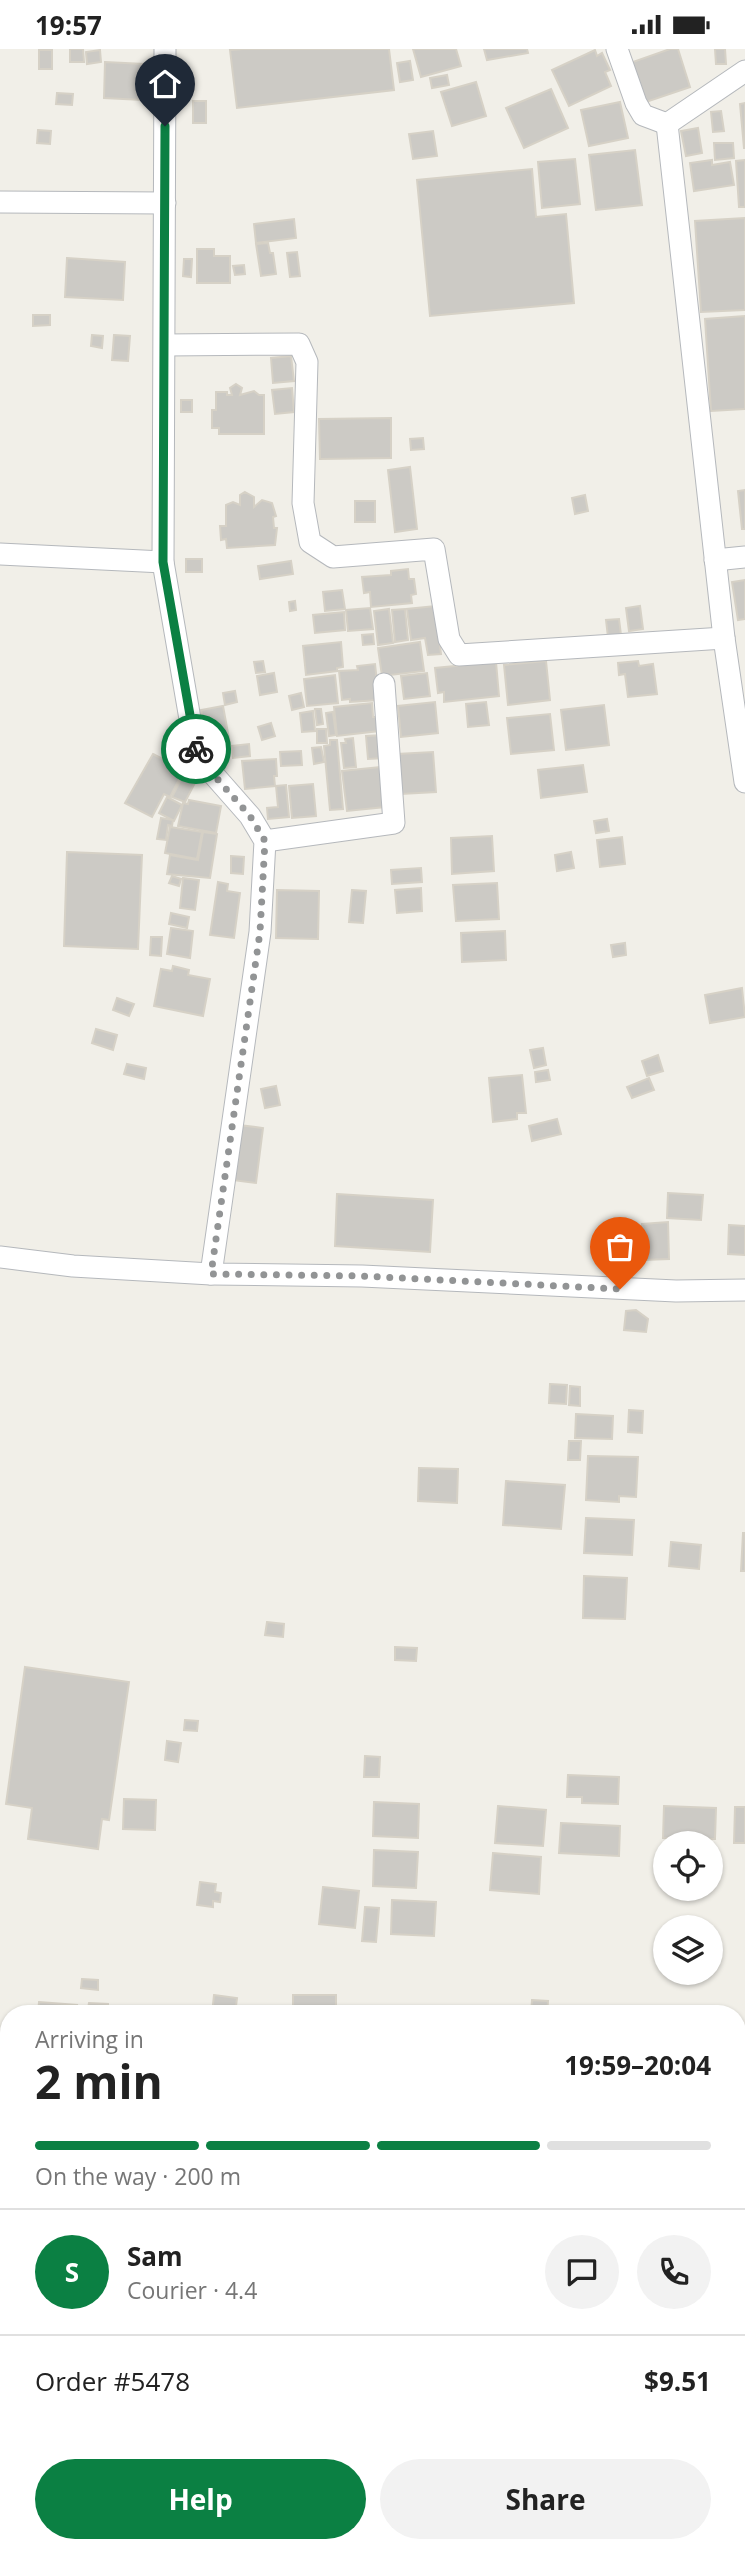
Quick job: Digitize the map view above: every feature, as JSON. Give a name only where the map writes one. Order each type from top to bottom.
[{"type":"street","points":[[165,49],[163,562],[195,748],[213,774],[250,816],[265,841],[260,932],[211,1274]]},
{"type":"street","points":[[617,49],[636,103],[643,115],[667,124]]},
{"type":"street","points":[[667,124],[745,71]]},
{"type":"street","points":[[667,124],[724,638],[745,782]]},
{"type":"street","points":[[0,202],[165,203]]},
{"type":"street","points":[[165,345],[299,344],[307,362],[303,503],[310,542],[333,557],[434,549],[449,639],[459,655],[724,638]]},
{"type":"street","points":[[0,554],[163,562]]},
{"type":"street","points":[[715,560],[745,557]]},
{"type":"street","points":[[265,841],[394,823],[384,684]]},
{"type":"street","points":[[0,1257],[73,1266],[211,1274],[362,1276],[676,1291],[745,1290]]},
{"type":"building","points":[[70,49],[83,49],[84,62],[70,62]]},
{"type":"building","points":[[389,49],[394,90],[237,108],[230,50]]},
{"type":"building","points":[[413,49],[456,49],[461,66],[421,77]]},
{"type":"building","points":[[484,49],[527,49],[528,53],[487,60]]},
{"type":"building","points":[[670,49],[678,49],[690,87],[640,104],[627,64]]},
{"type":"building","points":[[715,49],[725,49],[726,64],[716,64]]},
{"type":"building","points":[[39,50],[52,50],[52,69],[39,69]]},
{"type":"building","points":[[100,50],[101,62],[87,64],[86,52]]},
{"type":"building","points":[[595,50],[597,56],[602,53],[610,70],[605,72],[611,86],[569,106],[552,70]]},
{"type":"building","points":[[410,61],[413,80],[400,82],[397,63]]},
{"type":"building","points":[[105,62],[144,64],[142,100],[104,98]]},
{"type":"building","points":[[447,75],[449,85],[432,88],[430,78]]},
{"type":"building","points":[[476,82],[486,116],[452,126],[441,92]]},
{"type":"building","points":[[551,89],[568,128],[524,148],[506,108]]},
{"type":"building","points":[[57,93],[73,94],[72,105],[56,104]]},
{"type":"building","points":[[193,101],[206,101],[206,123],[193,123]]},
{"type":"building","points":[[620,102],[628,138],[589,146],[581,110]]},
{"type":"building","points":[[745,103],[745,148],[744,148],[740,104]]},
{"type":"building","points":[[721,111],[724,131],[713,132],[711,112]]},
{"type":"building","points":[[698,128],[702,153],[686,156],[681,131]]},
{"type":"building","points":[[38,130],[51,131],[50,144],[37,143]]},
{"type":"building","points":[[433,131],[437,156],[413,159],[409,134]]},
{"type":"building","points":[[714,143],[733,143],[734,158],[715,160]]},
{"type":"building","points":[[635,150],[642,205],[596,210],[589,155]]},
{"type":"building","points":[[575,159],[580,204],[542,208],[538,162]]},
{"type":"building","points":[[712,160],[712,165],[730,162],[734,185],[694,191],[690,163]]},
{"type":"building","points":[[745,160],[745,207],[739,207],[736,161]]},
{"type":"building","points":[[532,169],[536,217],[566,214],[574,303],[430,316],[417,180]]},
{"type":"building","points":[[745,218],[745,310],[701,312],[695,221]]},
{"type":"building","points":[[294,219],[296,238],[256,243],[254,224]]},
{"type":"building","points":[[268,243],[270,253],[273,253],[276,274],[261,276],[256,244]]},
{"type":"building","points":[[197,249],[214,249],[214,256],[230,256],[230,283],[197,283]]},
{"type":"building","points":[[297,252],[300,276],[290,277],[287,253]]},
{"type":"building","points":[[67,258],[125,262],[123,300],[65,297]]},
{"type":"building","points":[[184,259],[192,259],[191,277],[183,276]]},
{"type":"building","points":[[244,265],[245,274],[235,275],[233,266]]},
{"type":"building","points":[[33,315],[50,315],[50,325],[33,326]]},
{"type":"building","points":[[745,316],[745,409],[711,411],[705,319]]},
{"type":"building","points":[[92,335],[103,336],[102,348],[91,346]]},
{"type":"building","points":[[114,335],[130,336],[128,361],[112,360]]},
{"type":"building","points":[[291,356],[294,381],[273,383],[271,358]]},
{"type":"building","points":[[236,384],[242,388],[240,395],[254,391],[264,395],[264,434],[219,434],[219,428],[212,428],[216,392],[232,395],[230,388]]},
{"type":"building","points":[[292,388],[294,412],[275,414],[272,390]]},
{"type":"building","points":[[181,400],[192,400],[192,412],[181,412]]},
{"type":"building","points":[[391,418],[391,458],[320,459],[319,419]]},
{"type":"building","points":[[423,438],[424,449],[411,450],[410,439]]},
{"type":"building","points":[[410,467],[417,529],[395,532],[388,470]]},
{"type":"building","points":[[745,490],[745,529],[742,529],[738,491]]},
{"type":"building","points":[[245,492],[254,497],[254,507],[262,500],[272,503],[276,516],[273,517],[274,528],[277,528],[275,545],[227,548],[226,539],[221,540],[220,526],[226,526],[226,505],[233,502],[240,505],[240,495]]},
{"type":"building","points":[[585,495],[588,511],[575,514],[572,498]]},
{"type":"building","points":[[355,501],[375,501],[375,522],[355,522]]},
{"type":"building","points":[[186,559],[202,559],[202,572],[186,572]]},
{"type":"building","points":[[291,561],[293,574],[260,579],[258,566]]},
{"type":"building","points":[[408,569],[409,579],[414,579],[416,594],[411,595],[412,603],[371,607],[370,592],[364,593],[362,577],[391,575],[391,571]]},
{"type":"building","points":[[745,580],[745,619],[738,620],[732,582]]},
{"type":"building","points":[[342,590],[345,609],[325,611],[323,592]]},
{"type":"building","points":[[295,601],[296,610],[290,611],[289,602]]},
{"type":"building","points":[[435,606],[441,654],[428,655],[425,638],[411,640],[407,609]]},
{"type":"building","points":[[640,606],[643,629],[629,631],[626,608]]},
{"type":"building","points":[[370,608],[373,629],[348,631],[346,610]]},
{"type":"building","points":[[389,609],[393,643],[378,645],[374,611]]},
{"type":"building","points":[[405,609],[408,640],[395,642],[392,610]]},
{"type":"building","points":[[344,612],[345,630],[315,633],[313,615]]},
{"type":"building","points":[[619,619],[621,635],[608,637],[606,620]]},
{"type":"building","points":[[373,634],[374,644],[363,645],[362,635]]},
{"type":"building","points":[[341,642],[343,667],[337,668],[337,671],[306,675],[303,646]]},
{"type":"building","points":[[420,642],[424,671],[382,676],[378,648]]},
{"type":"building","points":[[263,661],[265,672],[256,673],[254,662]]},
{"type":"building","points":[[546,661],[550,700],[508,705],[504,665]]},
{"type":"building","points":[[638,661],[639,666],[653,664],[657,694],[628,697],[625,674],[619,675],[618,663]]},
{"type":"building","points":[[496,662],[499,696],[444,702],[444,692],[438,693],[435,668]]},
{"type":"building","points":[[375,664],[379,700],[342,700],[339,671],[358,670],[357,666]]},
{"type":"building","points":[[274,673],[277,692],[260,695],[257,676]]},
{"type":"building","points":[[427,673],[430,696],[404,699],[401,676]]},
{"type":"building","points":[[335,675],[338,703],[307,706],[304,679]]},
{"type":"building","points":[[235,691],[237,702],[225,705],[223,693]]},
{"type":"building","points":[[301,693],[304,707],[292,710],[289,696]]},
{"type":"building","points":[[435,702],[438,733],[401,737],[398,706]]},
{"type":"building","points":[[486,702],[489,725],[468,727],[466,704]]},
{"type":"building","points":[[372,703],[373,717],[378,717],[379,731],[337,736],[334,707]]},
{"type":"building","points":[[604,705],[609,745],[566,750],[561,710]]},
{"type":"building","points":[[223,706],[230,744],[208,748],[201,710]]},
{"type":"building","points":[[315,709],[321,709],[323,724],[317,725]]},
{"type":"building","points":[[313,711],[315,731],[302,732],[300,713]]},
{"type":"building","points":[[333,712],[336,735],[329,736],[326,713]]},
{"type":"building","points":[[550,714],[554,750],[511,754],[507,718]]},
{"type":"building","points":[[271,723],[275,736],[262,740],[258,727]]},
{"type":"building","points":[[317,729],[326,729],[327,743],[317,743]]},
{"type":"building","points":[[383,735],[385,758],[368,759],[366,736]]},
{"type":"building","points":[[353,738],[356,767],[344,768],[341,743],[346,743],[345,739]]},
{"type":"building","points":[[330,740],[337,740],[343,809],[330,810],[324,746],[330,745]]},
{"type":"building","points":[[249,744],[250,756],[233,758],[232,746]]},
{"type":"building","points":[[321,747],[324,762],[314,764],[312,748]]},
{"type":"building","points":[[301,751],[302,765],[281,766],[280,752]]},
{"type":"building","points":[[433,752],[436,792],[401,794],[397,754]]},
{"type":"building","points":[[153,754],[184,770],[170,797],[164,794],[152,817],[125,803]]},
{"type":"building","points":[[276,759],[275,786],[245,789],[242,761]]},
{"type":"building","points":[[583,765],[587,792],[541,798],[538,770]]},
{"type":"building","points":[[380,767],[385,807],[347,811],[342,771]]},
{"type":"building","points":[[185,771],[198,777],[185,802],[172,797]]},
{"type":"building","points":[[313,784],[316,816],[292,818],[289,786]]},
{"type":"building","points":[[286,785],[289,817],[268,819],[267,808],[278,807],[276,786]]},
{"type":"building","points":[[167,797],[182,805],[174,821],[159,813]]},
{"type":"building","points":[[189,800],[221,806],[216,833],[178,826],[183,803],[188,804]]},
{"type":"building","points":[[161,818],[173,820],[172,826],[168,825],[166,840],[157,839]]},
{"type":"building","points":[[607,819],[609,831],[596,833],[594,821]]},
{"type":"building","points":[[170,827],[202,832],[197,859],[165,853]]},
{"type":"building","points":[[203,832],[217,834],[210,878],[167,874],[170,855],[198,860]]},
{"type":"building","points":[[492,836],[494,871],[452,874],[451,838]]},
{"type":"building","points":[[622,837],[625,864],[600,867],[597,840]]},
{"type":"building","points":[[67,852],[142,855],[138,949],[64,946]]},
{"type":"building","points":[[571,852],[574,868],[557,871],[555,855]]},
{"type":"building","points":[[231,856],[244,857],[243,874],[231,873]]},
{"type":"building","points":[[421,868],[422,882],[392,884],[391,870]]},
{"type":"building","points":[[172,876],[181,879],[179,886],[169,883]]},
{"type":"building","points":[[183,878],[199,880],[195,910],[180,908]]},
{"type":"building","points":[[218,882],[228,884],[227,891],[240,893],[234,938],[210,935]]},
{"type":"building","points":[[497,883],[499,919],[456,921],[453,885]]},
{"type":"building","points":[[421,888],[422,911],[397,913],[395,890]]},
{"type":"building","points":[[277,890],[319,891],[318,939],[276,938]]},
{"type":"building","points":[[352,890],[366,891],[363,923],[349,922]]},
{"type":"building","points":[[171,913],[189,917],[187,928],[169,924]]},
{"type":"building","points":[[171,928],[193,931],[190,958],[167,954]]},
{"type":"building","points":[[505,931],[506,960],[462,962],[461,933]]},
{"type":"building","points":[[151,937],[162,937],[161,956],[150,955]]},
{"type":"building","points":[[625,943],[626,955],[613,957],[611,945]]},
{"type":"building","points":[[173,966],[189,970],[188,975],[210,979],[203,1016],[154,1006],[161,969],[172,971]]},
{"type":"building","points":[[742,988],[745,1017],[710,1023],[705,995]]},
{"type":"building","points":[[117,998],[134,1004],[129,1016],[113,1010]]},
{"type":"building","points":[[96,1029],[117,1035],[113,1050],[92,1043]]},
{"type":"building","points":[[543,1048],[546,1065],[534,1068],[530,1050]]},
{"type":"building","points":[[658,1055],[663,1071],[647,1076],[642,1061]]},
{"type":"building","points":[[127,1064],[146,1068],[144,1079],[124,1074]]},
{"type":"building","points":[[548,1070],[550,1080],[536,1082],[535,1072]]},
{"type":"building","points":[[522,1075],[526,1113],[517,1113],[517,1119],[493,1122],[489,1078]]},
{"type":"building","points":[[649,1078],[654,1090],[632,1098],[627,1087]]},
{"type":"building","points":[[276,1086],[280,1105],[265,1108],[261,1089]]},
{"type":"building","points":[[557,1119],[561,1134],[532,1141],[529,1126]]},
{"type":"building","points":[[239,1125],[263,1128],[256,1183],[232,1180]]},
{"type":"building","points":[[668,1193],[703,1195],[701,1220],[667,1218]]},
{"type":"building","points":[[337,1194],[433,1200],[430,1252],[335,1246]]},
{"type":"building","points":[[668,1222],[669,1259],[644,1260],[642,1224]]},
{"type":"building","points":[[729,1225],[745,1226],[745,1255],[728,1254]]},
{"type":"building","points":[[636,1310],[648,1319],[646,1332],[624,1330],[626,1311]]},
{"type":"building","points":[[550,1384],[567,1385],[566,1404],[549,1403]]},
{"type":"building","points":[[570,1386],[580,1387],[580,1406],[569,1405]]},
{"type":"building","points":[[629,1410],[643,1411],[642,1433],[628,1432]]},
{"type":"building","points":[[576,1414],[613,1416],[612,1439],[575,1438]]},
{"type":"building","points":[[569,1441],[581,1441],[580,1460],[568,1460]]},
{"type":"building","points":[[588,1456],[638,1457],[636,1497],[619,1496],[619,1502],[586,1500]]},
{"type":"building","points":[[419,1468],[458,1469],[457,1503],[418,1501]]},
{"type":"building","points":[[506,1481],[565,1485],[561,1529],[503,1525]]},
{"type":"building","points":[[586,1518],[634,1520],[632,1555],[584,1553]]},
{"type":"building","points":[[743,1533],[745,1571],[741,1571]]},
{"type":"building","points":[[671,1542],[701,1545],[699,1569],[669,1566]]},
{"type":"building","points":[[584,1576],[627,1578],[625,1619],[583,1618]]},
{"type":"building","points":[[267,1622],[284,1624],[283,1637],[265,1635]]},
{"type":"building","points":[[395,1647],[417,1648],[416,1661],[395,1660]]},
{"type":"building","points":[[25,1667],[129,1682],[109,1820],[102,1819],[98,1849],[28,1839],[32,1808],[6,1804]]},
{"type":"building","points":[[185,1720],[198,1721],[197,1731],[184,1730]]},
{"type":"building","points":[[167,1741],[181,1743],[178,1762],[165,1760]]},
{"type":"building","points":[[365,1756],[380,1757],[379,1777],[364,1777]]},
{"type":"building","points":[[568,1775],[619,1777],[618,1804],[582,1803],[582,1797],[567,1797]]},
{"type":"building","points":[[124,1799],[156,1800],[155,1830],[123,1829]]},
{"type":"building","points":[[374,1802],[419,1804],[418,1838],[373,1836]]},
{"type":"building","points":[[498,1806],[546,1810],[543,1846],[495,1843]]},
{"type":"building","points":[[664,1806],[716,1808],[715,1831],[663,1831]]},
{"type":"building","points":[[735,1807],[745,1807],[745,1843],[734,1843]]},
{"type":"building","points":[[561,1823],[620,1826],[619,1856],[559,1853]]},
{"type":"building","points":[[374,1850],[418,1852],[416,1888],[373,1886]]},
{"type":"building","points":[[493,1853],[541,1857],[539,1894],[490,1890]]},
{"type":"building","points":[[200,1882],[216,1884],[215,1892],[221,1893],[220,1902],[213,1901],[213,1907],[197,1905]]},
{"type":"building","points":[[323,1887],[359,1891],[355,1928],[319,1924]]},
{"type":"building","points":[[392,1900],[436,1902],[434,1936],[391,1934]]},
{"type":"building","points":[[365,1907],[379,1908],[376,1942],[362,1941]]},
{"type":"building","points":[[82,1979],[98,1980],[98,1990],[81,1988]]},
{"type":"building","points":[[214,1995],[237,1998],[236,2005],[213,2005]]},
{"type":"building","points":[[293,1995],[336,1995],[336,2005],[293,2005]]},
{"type":"building","points":[[532,2000],[548,2001],[548,2005],[532,2005]]},
{"type":"building","points":[[39,2002],[77,2005],[39,2005]]},
{"type":"way so far","points":[[196,749],[213,774],[250,816],[265,841],[260,932],[211,1274],[362,1276],[620,1289]]},
{"type":"route","points":[[165,126],[163,562],[196,749]]}]
